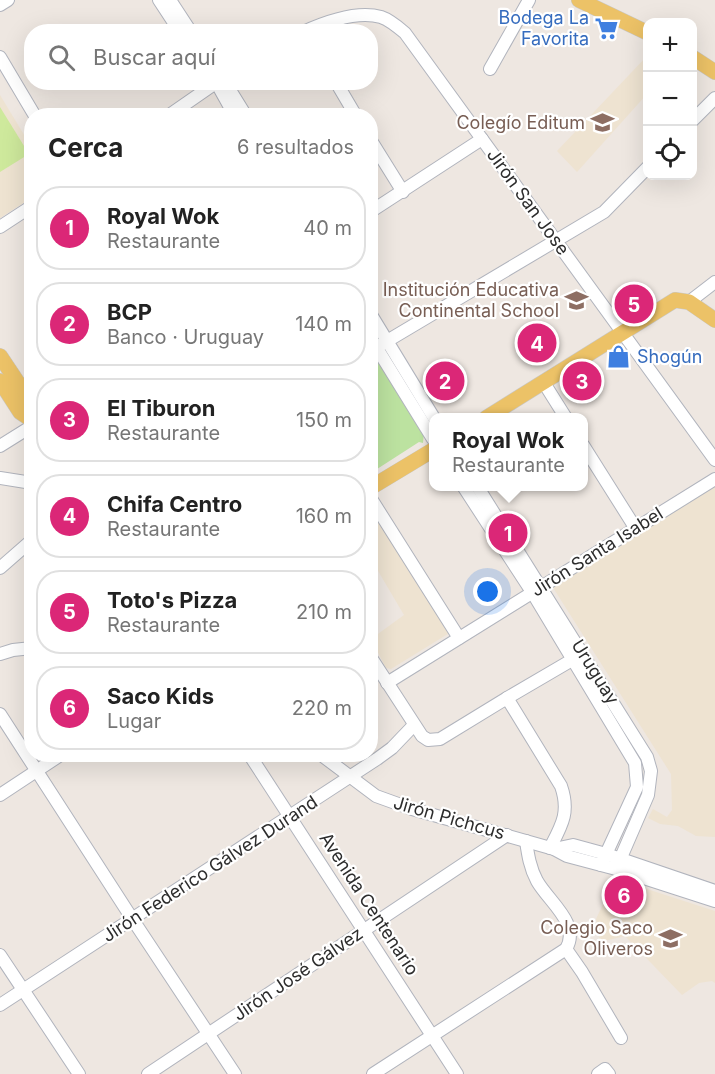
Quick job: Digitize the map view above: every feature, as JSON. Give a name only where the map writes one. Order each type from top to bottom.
[{"type":"main road","points":[[586,1],[643,30]]},
{"type":"main road","points":[[697,60],[715,72]]},
{"type":"main road","points":[[493,413],[675,300],[689,302],[715,320]]},
{"type":"main road","points":[[0,356],[24,392]]},
{"type":"main road","points":[[0,381],[24,415]]},
{"type":"main road","points":[[378,483],[429,452]]},
{"type":"street","points":[[0,5],[8,0]]},
{"type":"street","points":[[159,0],[175,24]]},
{"type":"street","points":[[170,0],[186,24]]},
{"type":"street","points":[[490,69],[529,0]]},
{"type":"street","name":"Jirón San Jose","points":[[324,24],[361,15],[381,17],[395,24],[405,33],[715,460]]},
{"type":"street","points":[[0,57],[30,108]]},
{"type":"street","points":[[180,108],[206,90]]},
{"type":"street","points":[[220,90],[231,108]]},
{"type":"street","points":[[230,90],[241,108]]},
{"type":"street","points":[[341,90],[351,108]]},
{"type":"street","points":[[697,117],[715,98]]},
{"type":"street","points":[[378,207],[482,139]]},
{"type":"street","points":[[378,152],[403,192]]},
{"type":"street","points":[[378,341],[604,212],[643,172]]},
{"type":"street","points":[[0,228],[24,212]]},
{"type":"street","points":[[689,302],[715,282]]},
{"type":"street","points":[[378,341],[431,413]]},
{"type":"street","points":[[378,341],[429,432]]},
{"type":"street","points":[[544,383],[563,413]]},
{"type":"street","points":[[0,446],[24,431]]},
{"type":"street","points":[[588,453],[636,529]]},
{"type":"street","points":[[0,478],[24,482]]},
{"type":"street","name":"Jirón Santa Isabel","points":[[387,682],[715,479]]},
{"type":"street","name":"Uruguay","points":[[468,491],[537,590],[647,757],[651,771],[648,795],[618,864]]},
{"type":"street","name":"Uruguay","points":[[480,491],[537,590],[572,660],[635,763],[637,787],[604,860]]},
{"type":"street","points":[[378,510],[459,638]]},
{"type":"street","points":[[0,568],[24,547]]},
{"type":"street","points":[[0,654],[24,649]]},
{"type":"street","points":[[378,668],[414,725],[428,740],[440,739],[572,660]]},
{"type":"street","points":[[507,698],[566,798],[564,821],[552,848]]},
{"type":"street","points":[[0,714],[24,749]]},
{"type":"street","name":"Jirón Federico Gálvez Durand","points":[[378,757],[392,748],[414,725]]},
{"type":"street","points":[[33,762],[235,1074]]},
{"type":"street","points":[[0,795],[50,762]]},
{"type":"street","name":"Avenida Centenario","points":[[254,762],[457,1074]]},
{"type":"street","name":"Jirón Pichcus","points":[[331,762],[376,796],[412,809],[552,848],[567,856],[604,860],[672,882]]},
{"type":"street","name":"Jirón Federico Gálvez Durand","points":[[0,1005],[289,818],[371,762]]},
{"type":"street","name":"Jirón José Gálvez","points":[[148,1074],[507,835]]},
{"type":"street","points":[[374,1074],[566,949],[570,941],[570,927],[538,882],[529,863],[526,841]]},
{"type":"street","points":[[672,882],[715,891]]},
{"type":"street","points":[[672,882],[715,901]]},
{"type":"street","points":[[566,949],[621,1038]]},
{"type":"street","points":[[0,955],[79,1074]]},
{"type":"shaded area","name":"Colegío Editum","points":[[643,60],[643,98],[577,172],[557,151]]},
{"type":"shaded area","points":[[0,95],[24,135],[24,203],[0,218]]},
{"type":"shaded area","points":[[715,485],[715,837],[696,836],[678,826],[660,824],[648,818],[653,809],[667,817],[672,810],[671,774],[552,586]]},
{"type":"shaded area","points":[[378,515],[451,632],[391,669],[386,668],[378,653],[378,634],[404,615],[378,571]]},
{"type":"shaded area","name":"Colegio Saco Oliveros","points":[[619,880],[715,911],[715,983],[712,981],[699,983],[682,995],[625,936],[600,942],[596,919],[614,881]]},
{"type":"green space","points":[[0,107],[24,146],[24,157],[0,172]]},
{"type":"green space","points":[[378,360],[424,433],[423,443],[419,442],[378,468]]},
{"type":"place","name":"Bodega La Favorita","points":[[607,28]]},
{"type":"place","name":"Colegío Editum","points":[[603,123]]},
{"type":"place","name":"Institución Educativa Continental School","points":[[577,300]]},
{"type":"place","name":"Toto's Pizza","points":[[634,304]]},
{"type":"place","name":"Chifa Centro","points":[[537,343]]},
{"type":"place","name":"Shogún","points":[[619,357]]},
{"type":"place","name":"BCP","points":[[445,381]]},
{"type":"place","name":"El Tiburon","points":[[582,381]]},
{"type":"place","name":"Royal Wok","points":[[508,533]]},
{"type":"place","name":"Saco Kids","points":[[624,895]]},
{"type":"place","name":"Colegio Saco Oliveros","points":[[671,938]]}]
